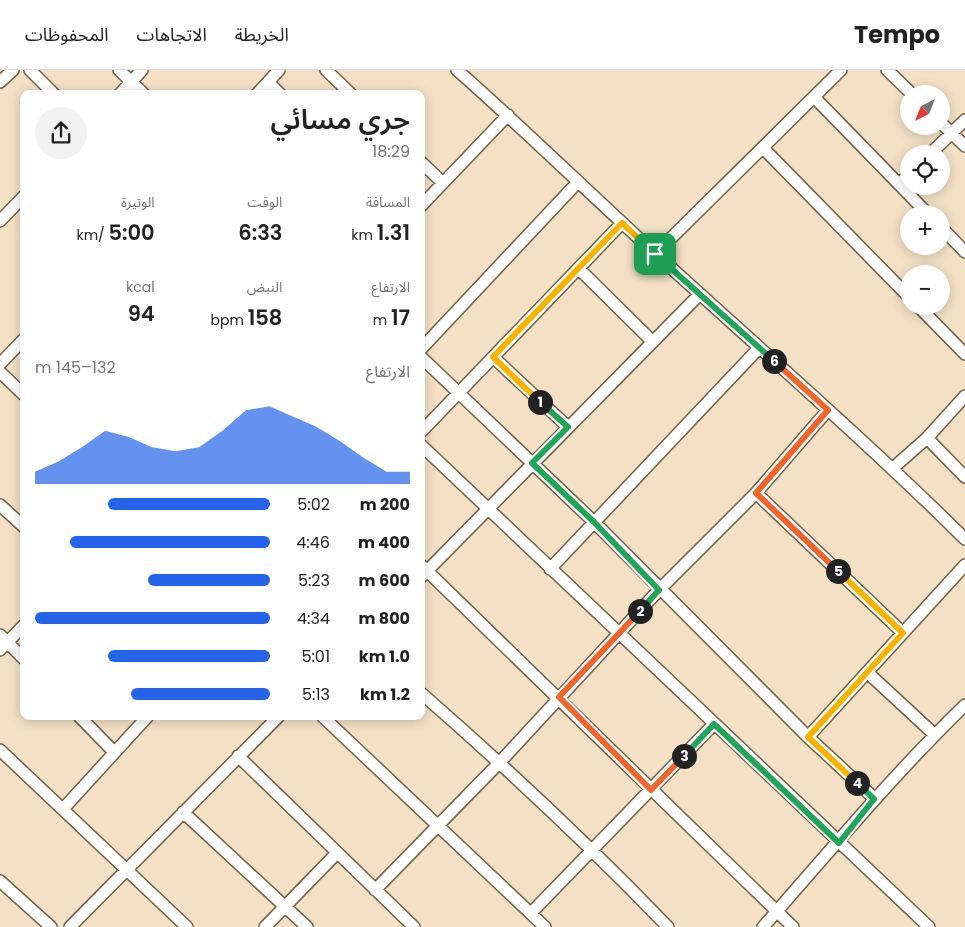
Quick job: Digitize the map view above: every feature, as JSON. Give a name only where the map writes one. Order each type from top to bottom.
[{"type":"street","points":[[0,82],[13,70]]},
{"type":"street","points":[[30,70],[50,90]]},
{"type":"street","points":[[119,70],[140,90]]},
{"type":"street","points":[[123,90],[142,70]]},
{"type":"street","points":[[261,90],[279,70]]},
{"type":"street","points":[[326,70],[347,90]]},
{"type":"street","points":[[457,70],[508,115],[655,254],[893,468],[965,539]]},
{"type":"street","points":[[655,254],[841,70]]},
{"type":"street","points":[[888,70],[903,85]]},
{"type":"street","points":[[268,82],[276,90]]},
{"type":"street","points":[[814,97],[919,205]]},
{"type":"street","points":[[425,202],[508,115]]},
{"type":"street","points":[[939,145],[965,120]]},
{"type":"street","points":[[952,133],[965,146]]},
{"type":"street","points":[[763,148],[900,288]]},
{"type":"street","points":[[425,166],[443,183]]},
{"type":"street","points":[[425,345],[577,182]]},
{"type":"street","points":[[0,221],[20,200]]},
{"type":"street","points":[[425,428],[622,223]]},
{"type":"street","points":[[950,236],[965,252]]},
{"type":"street","points":[[579,269],[653,342]]},
{"type":"street","points":[[425,569],[700,294]]},
{"type":"street","points":[[927,315],[965,354]]},
{"type":"street","points":[[0,364],[20,343]]},
{"type":"street","points":[[550,569],[759,348]]},
{"type":"street","points":[[493,357],[568,427]]},
{"type":"street","points":[[425,361],[594,522],[659,590],[808,737],[874,799]]},
{"type":"street","points":[[0,372],[20,391]]},
{"type":"street","points":[[893,468],[927,438],[965,396]]},
{"type":"street","points":[[374,890],[500,762],[659,590],[756,493],[828,410]]},
{"type":"street","points":[[927,438],[965,477]]},
{"type":"street","points":[[425,449],[929,927]]},
{"type":"street","points":[[756,493],[903,633]]},
{"type":"street","points":[[0,505],[20,522]]},
{"type":"street","points":[[808,737],[965,565]]},
{"type":"street","points":[[425,573],[559,697],[651,790],[793,927]]},
{"type":"street","points":[[20,628],[2,642],[20,656]]},
{"type":"street","points":[[867,672],[934,735]]},
{"type":"street","points":[[425,696],[500,762],[593,849],[668,927]]},
{"type":"street","points":[[763,927],[839,843],[874,799],[965,705]]},
{"type":"street","points":[[83,720],[114,752]]},
{"type":"street","points":[[63,809],[144,720]]},
{"type":"street","points":[[70,927],[275,720]]},
{"type":"street","points":[[326,720],[545,927]]},
{"type":"street","points":[[531,913],[714,724]]},
{"type":"street","points":[[0,750],[187,927]]},
{"type":"street","points":[[238,756],[414,927]]},
{"type":"street","points":[[183,812],[307,927]]},
{"type":"street","points":[[265,927],[337,853]]},
{"type":"street","points":[[0,881],[51,927]]},
{"type":"route","points":[[622,223],[655,254],[828,410],[756,493],[903,633],[808,737],[874,799],[839,843],[714,724],[651,790],[559,697],[659,590],[594,522],[532,463],[568,427],[493,357],[622,223]]}]
